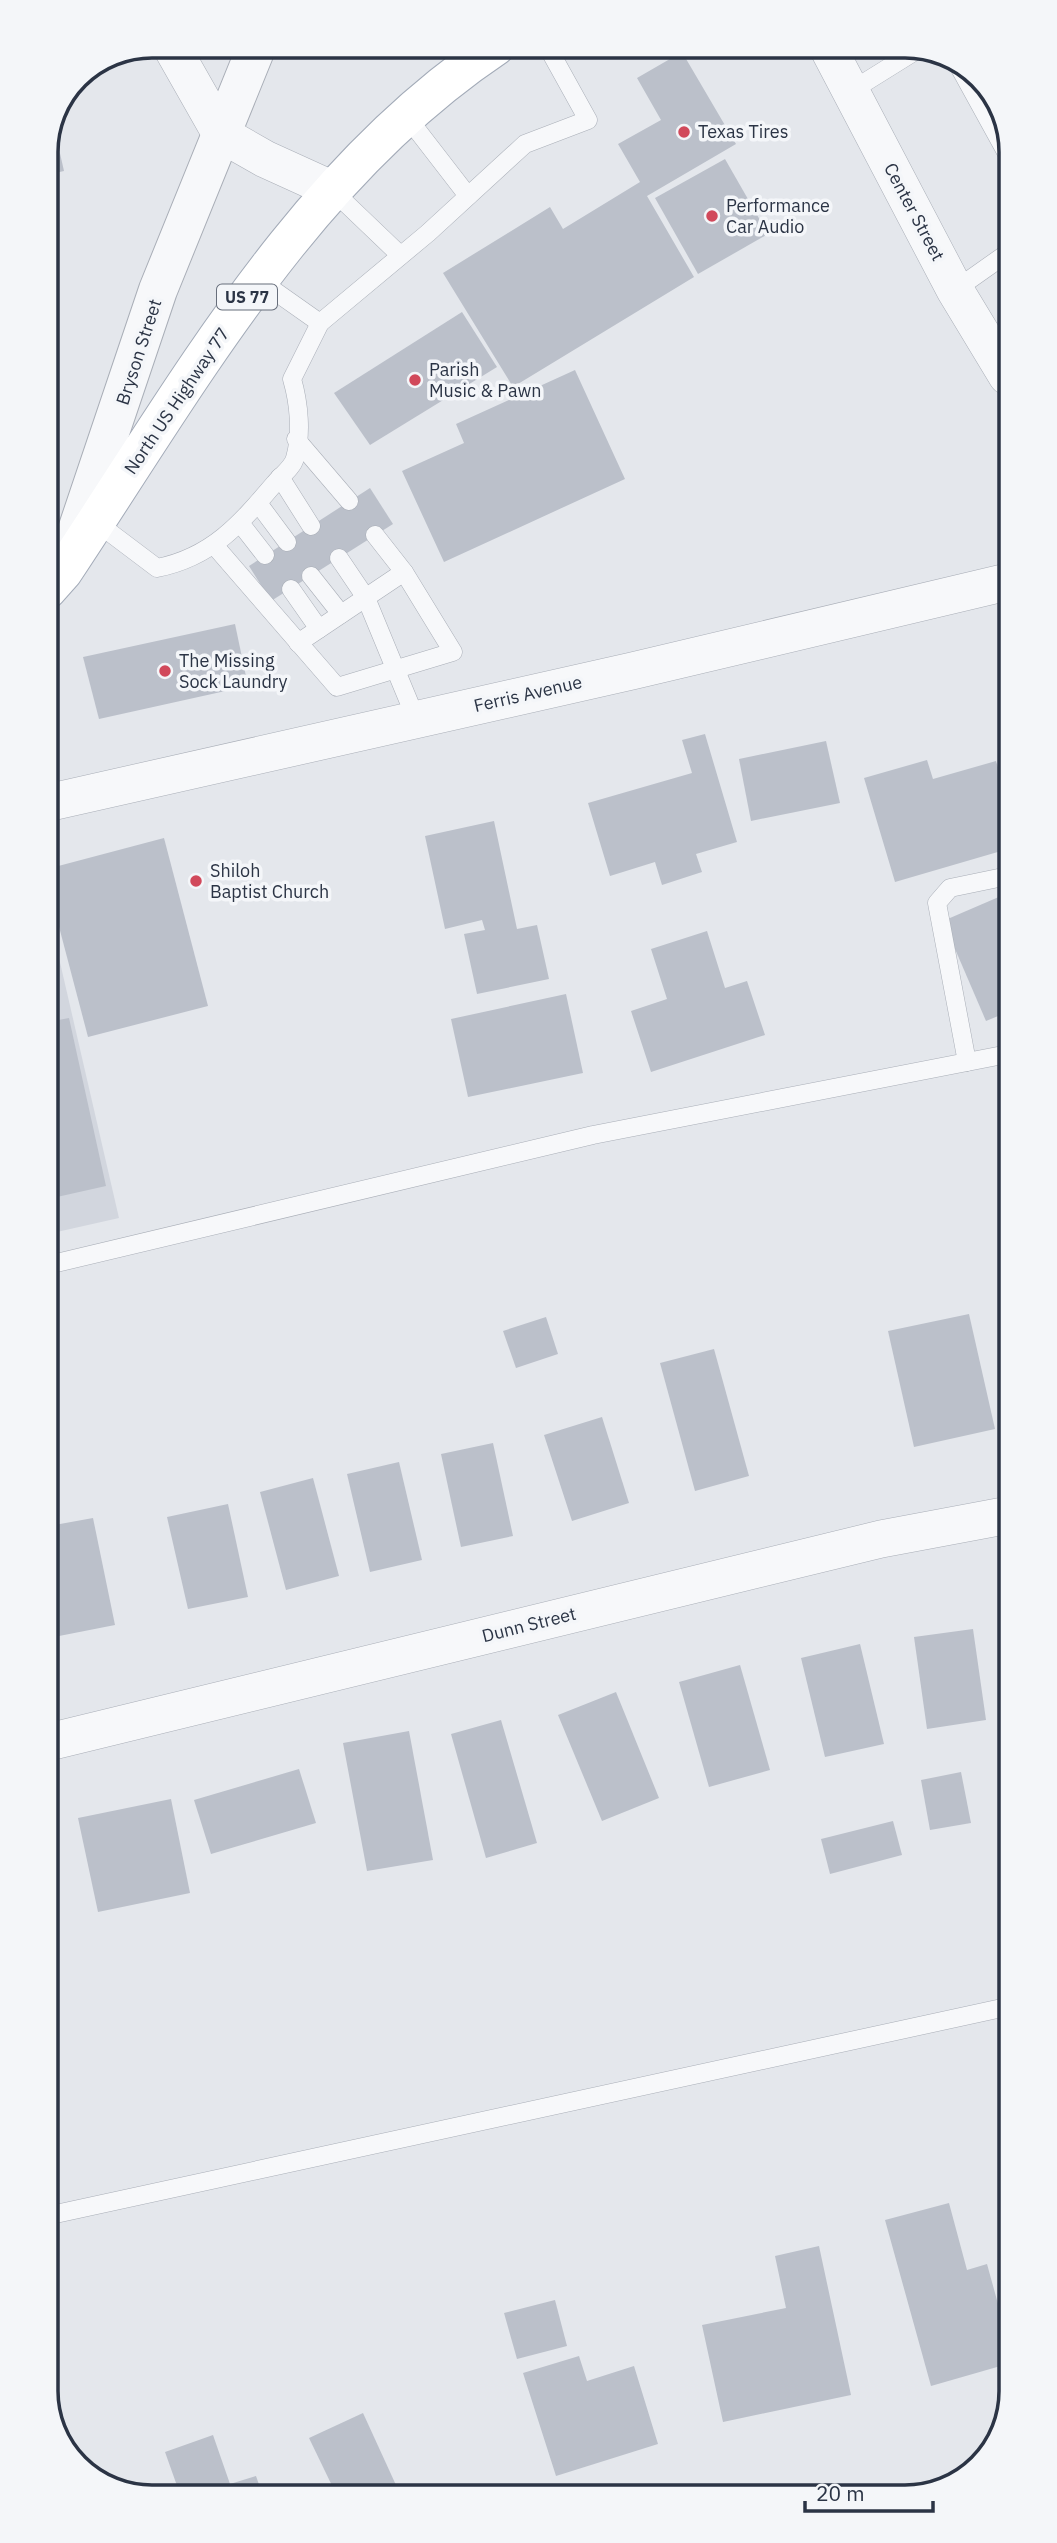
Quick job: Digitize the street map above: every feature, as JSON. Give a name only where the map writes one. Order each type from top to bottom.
[{"type":"main road","name":"North US Highway 77","points":[[58,567],[96,522],[259,280],[331,189],[407,117],[481,58]]},
{"type":"street","points":[[177,58],[221,134],[265,159],[331,189]]},
{"type":"street","name":"Bryson Street","points":[[58,560],[124,400],[158,290],[252,58]]},
{"type":"street","name":"Center Street","points":[[833,58],[955,290],[999,363]]},
{"type":"street","name":"Ferris Avenue","points":[[58,800],[999,584]]},
{"type":"street","name":"Dunn Street","points":[[58,1740],[881,1539],[999,1516]]},
{"type":"lane","points":[[96,522],[157,568],[184,562],[214,545],[240,523],[295,460],[299,402],[292,379],[320,323],[525,144],[588,120],[554,58]]},
{"type":"lane","points":[[851,91],[904,58]]},
{"type":"lane","points":[[967,81],[997,136]]},
{"type":"lane","points":[[407,117],[468,196]]},
{"type":"lane","points":[[331,189],[399,254]]},
{"type":"lane","points":[[955,290],[999,259]]},
{"type":"lane","points":[[259,280],[320,323]]},
{"type":"lane","points":[[296,439],[349,501]]},
{"type":"lane","points":[[281,477],[311,526]]},
{"type":"lane","points":[[258,502],[287,542]]},
{"type":"lane","points":[[240,523],[265,555]]},
{"type":"lane","points":[[214,545],[337,687],[453,652],[404,572],[374,535]]},
{"type":"lane","points":[[339,558],[366,598],[398,669],[416,719]]},
{"type":"lane","points":[[298,643],[404,572]]},
{"type":"lane","points":[[312,576],[341,614]]},
{"type":"lane","points":[[291,589],[319,629]]},
{"type":"lane","points":[[967,1062],[937,903],[950,888],[999,878]]},
{"type":"lane","points":[[58,1263],[593,1135],[999,1056]]},
{"type":"lane","points":[[58,2213],[999,2009]]},
{"type":"shaded area","points":[[58,954],[119,1218],[58,1232]]},
{"type":"building","points":[[672,58],[686,58],[736,144],[647,196],[694,277],[513,387],[443,273],[550,207],[563,229],[640,182],[618,144],[661,120],[637,78]]},
{"type":"building","points":[[58,145],[64,171],[58,172]]},
{"type":"building","name":"Performance Car Audio","points":[[725,159],[768,234],[698,274],[655,198]]},
{"type":"building","name":"Parish Music & Pawn","points":[[462,312],[497,367],[370,445],[334,393]]},
{"type":"building","points":[[575,370],[625,479],[444,562],[402,471],[464,443],[456,424]]},
{"type":"building","points":[[370,488],[393,524],[271,601],[249,566]]},
{"type":"building","name":"The Missing Sock Laundry","points":[[235,624],[248,686],[99,719],[83,657]]},
{"type":"building","points":[[705,734],[737,842],[696,854],[702,872],[662,885],[655,862],[610,876],[588,803],[692,773],[682,740]]},
{"type":"building","points":[[826,741],[840,803],[751,821],[739,759]]},
{"type":"building","points":[[927,760],[933,779],[996,761],[999,770],[999,852],[895,882],[864,778]]},
{"type":"building","points":[[494,821],[517,929],[537,925],[549,979],[477,994],[464,934],[485,930],[482,920],[445,929],[425,836]]},
{"type":"building","points":[[164,838],[208,1006],[88,1037],[58,923],[58,866]]},
{"type":"building","points":[[999,897],[999,1016],[986,1021],[943,921]]},
{"type":"building","points":[[707,931],[725,988],[747,981],[765,1035],[651,1072],[631,1011],[667,999],[651,949]]},
{"type":"building","points":[[566,994],[583,1073],[468,1097],[451,1019]]},
{"type":"building","points":[[69,1018],[106,1186],[58,1197],[58,1020]]},
{"type":"building","points":[[969,1314],[995,1429],[914,1447],[888,1331]]},
{"type":"building","points":[[546,1317],[558,1354],[516,1368],[503,1331]]},
{"type":"building","points":[[714,1349],[749,1476],[695,1491],[660,1363]]},
{"type":"building","points":[[602,1417],[629,1503],[572,1521],[544,1435]]},
{"type":"building","points":[[493,1443],[513,1536],[461,1547],[441,1454]]},
{"type":"building","points":[[399,1462],[422,1560],[370,1572],[347,1474]]},
{"type":"building","points":[[313,1478],[339,1576],[286,1590],[260,1492]]},
{"type":"building","points":[[228,1504],[248,1597],[188,1609],[167,1517]]},
{"type":"building","points":[[93,1518],[115,1625],[58,1636],[58,1524]]},
{"type":"building","points":[[973,1629],[986,1720],[927,1729],[914,1637]]},
{"type":"building","points":[[860,1644],[884,1744],[825,1757],[801,1658]]},
{"type":"building","points":[[740,1665],[770,1770],[709,1787],[679,1682]]},
{"type":"building","points":[[616,1692],[659,1798],[602,1821],[558,1715]]},
{"type":"building","points":[[501,1720],[537,1843],[486,1858],[451,1734]]},
{"type":"building","points":[[409,1731],[433,1860],[367,1871],[343,1743]]},
{"type":"building","points":[[299,1769],[316,1823],[211,1854],[194,1800]]},
{"type":"building","points":[[961,1772],[971,1823],[930,1830],[921,1780]]},
{"type":"building","points":[[171,1799],[190,1893],[98,1912],[78,1818]]},
{"type":"building","points":[[893,1821],[902,1855],[830,1874],[821,1839]]},
{"type":"building","points":[[949,2203],[967,2270],[987,2264],[999,2308],[999,2366],[931,2386],[885,2220]]},
{"type":"building","points":[[819,2246],[851,2395],[723,2422],[702,2325],[786,2308],[775,2256]]},
{"type":"building","points":[[555,2300],[567,2346],[517,2359],[504,2313]]},
{"type":"building","points":[[579,2356],[587,2381],[634,2366],[658,2444],[556,2476],[523,2373]]},
{"type":"building","points":[[363,2413],[396,2485],[332,2485],[309,2438]]},
{"type":"building","points":[[213,2435],[230,2484],[256,2476],[259,2485],[177,2485],[165,2452]]},
{"type":"place","name":"Texas Tires","points":[[684,132]]},
{"type":"place","name":"Performance Car Audio","points":[[712,216]]},
{"type":"place","name":"Parish Music & Pawn","points":[[415,380]]},
{"type":"place","name":"The Missing Sock Laundry","points":[[165,671]]},
{"type":"place","name":"Shiloh Baptist Church","points":[[196,881]]}]
